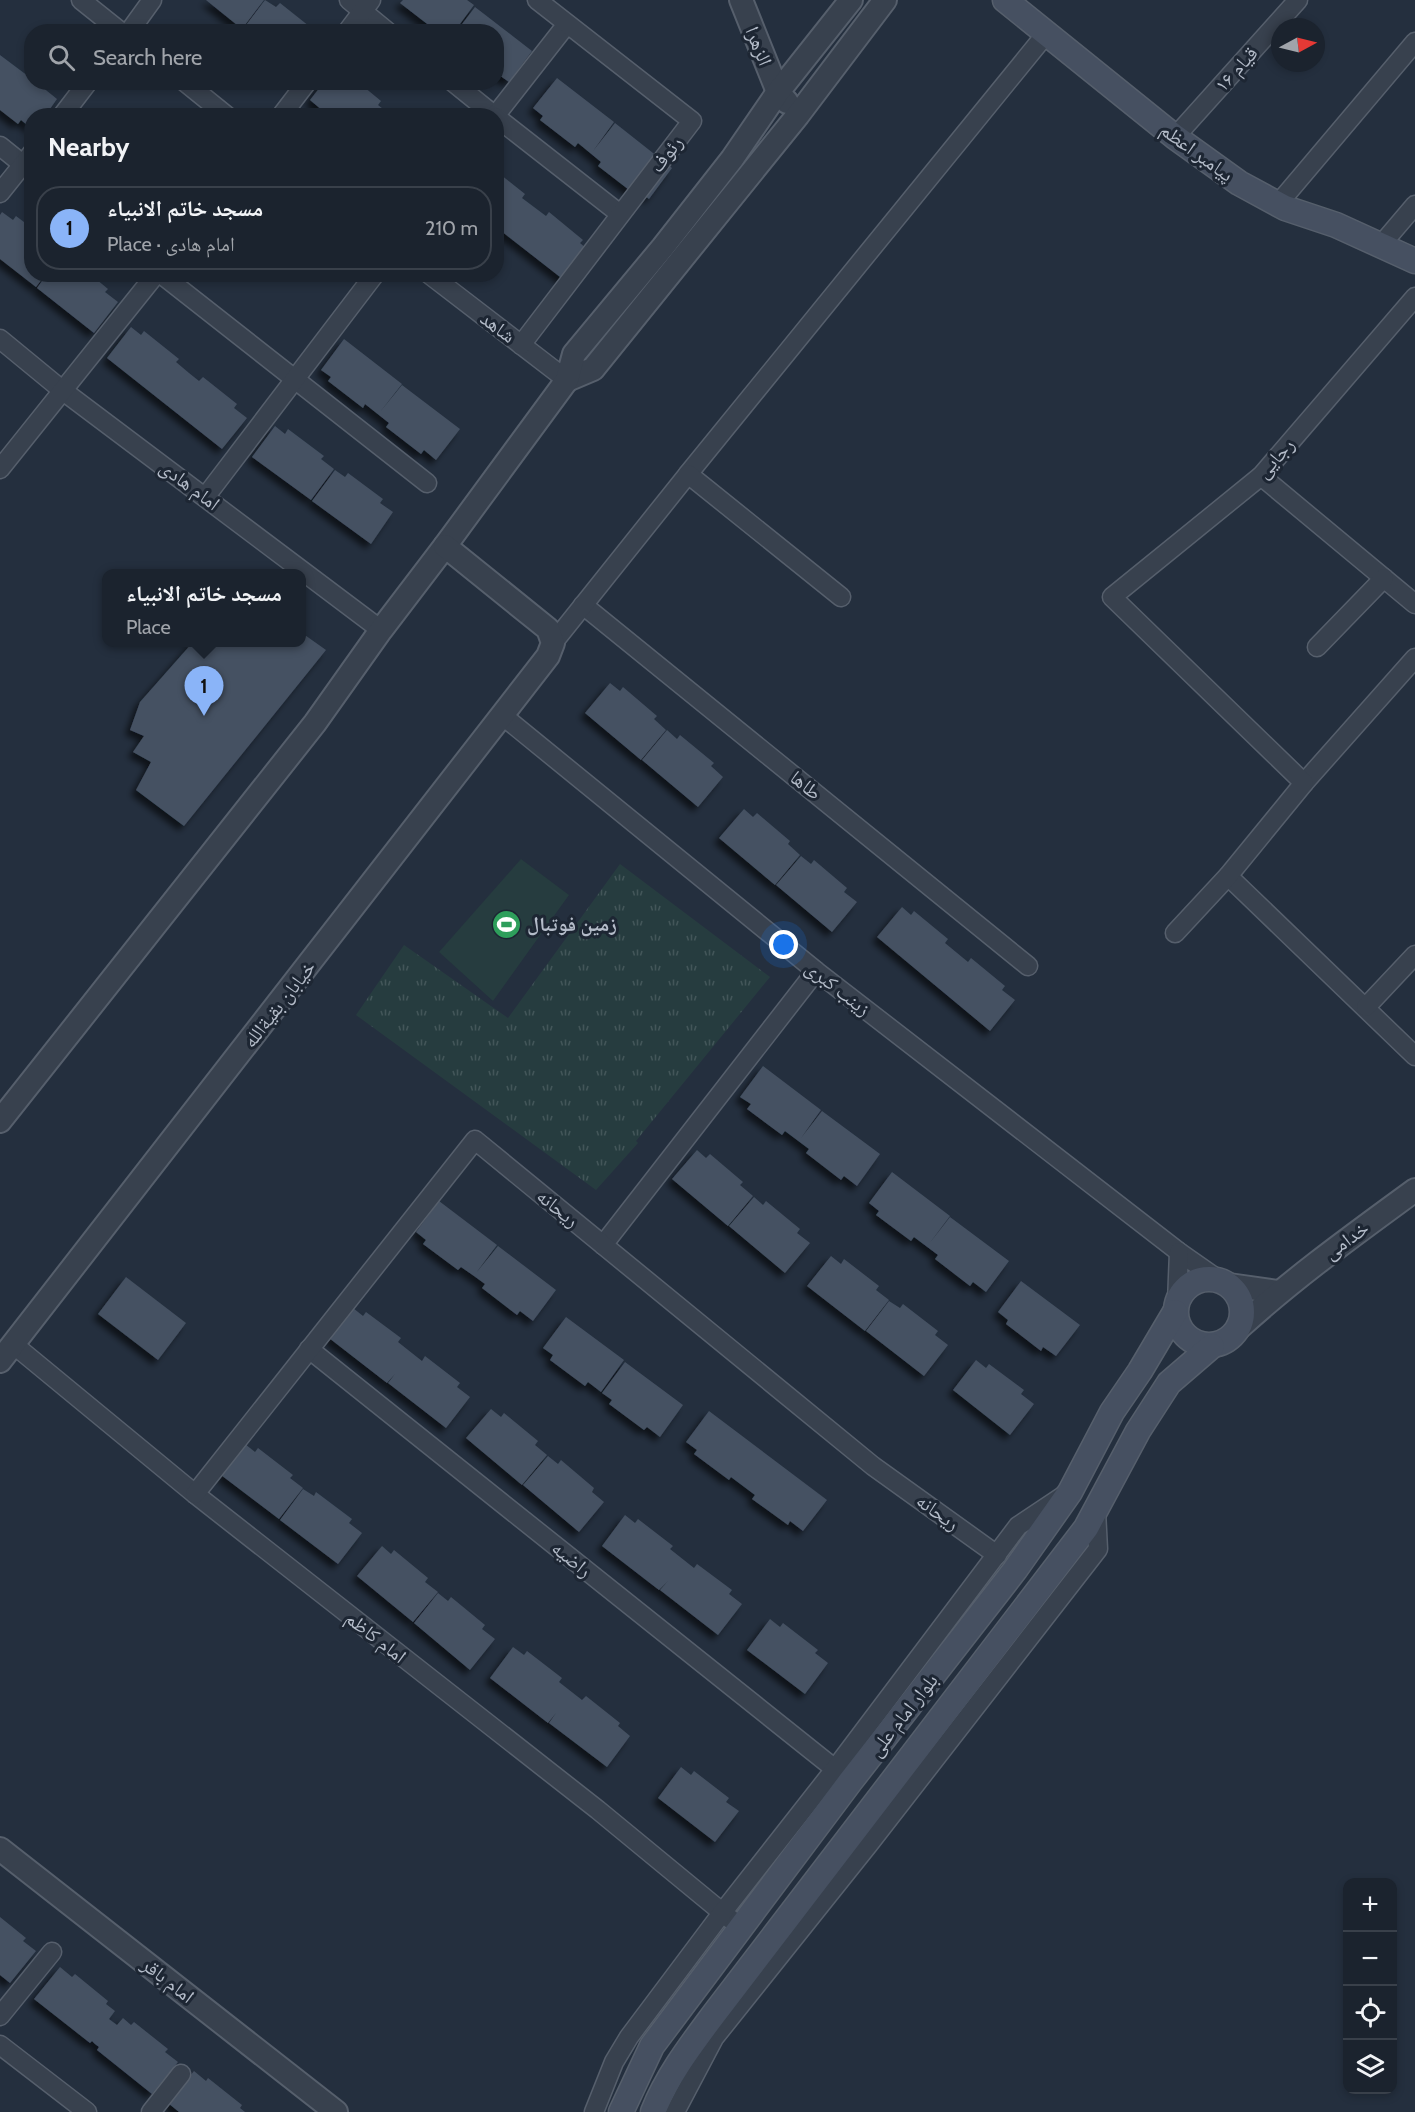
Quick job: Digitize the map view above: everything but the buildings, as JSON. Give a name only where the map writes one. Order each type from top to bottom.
[{"type":"main road","name":"پیامبر اعظم","points":[[1005,0],[1175,137],[1239,183],[1278,204],[1336,225],[1415,261]]},
{"type":"main road","points":[[1201,1279],[1224,1282],[1237,1294],[1242,1304],[1243,1316],[1240,1327],[1228,1340],[1212,1346],[1194,1343],[1180,1330],[1176,1307],[1186,1288],[1201,1279]]},
{"type":"main road","name":"بلوار امام علی","points":[[621,2112],[652,2046],[731,1920],[1015,1570],[1070,1492],[1112,1412],[1140,1371],[1176,1307]]},
{"type":"main road","name":"بلوار امام علی","points":[[652,2112],[660,2094],[686,2052],[779,1943],[1086,1528],[1138,1431],[1169,1383],[1212,1346]]},
{"type":"main road","points":[[1070,1492],[1096,1511]]},
{"type":"street","points":[[81,0],[111,24]]},
{"type":"street","points":[[135,24],[152,0]]},
{"type":"street","name":"رئوف","points":[[521,345],[692,121],[537,0]]},
{"type":"street","name":"الزهرا","points":[[741,0],[778,92],[798,115]]},
{"type":"street","points":[[0,1121],[307,732],[567,380],[574,354],[732,159],[778,92],[851,0]]},
{"type":"street","points":[[567,380],[593,369],[798,115],[885,0]]},
{"type":"street","name":"قیام ۱۶","points":[[1175,137],[1298,0]]},
{"type":"street","points":[[351,24],[361,4],[380,24]]},
{"type":"street","points":[[501,108],[567,24]]},
{"type":"street","points":[[553,643],[1046,34]]},
{"type":"street","points":[[1278,204],[1415,42]]},
{"type":"street","points":[[68,108],[82,90]]},
{"type":"street","points":[[195,90],[217,108]]},
{"type":"street","points":[[287,108],[301,90]]},
{"type":"street","points":[[463,90],[485,108]]},
{"type":"street","points":[[504,123],[620,213]]},
{"type":"street","points":[[0,146],[24,160]]},
{"type":"street","points":[[0,193],[24,168]]},
{"type":"street","points":[[1381,245],[1415,205]]},
{"type":"street","points":[[0,470],[150,282]]},
{"type":"street","points":[[172,282],[427,483]]},
{"type":"street","points":[[206,496],[369,282]]},
{"type":"street","name":"شاهد","points":[[439,282],[567,380]]},
{"type":"street","name":"رجایی","points":[[1304,783],[1112,597],[1260,476],[1415,297]]},
{"type":"street","name":"امام هادی","points":[[0,339],[62,390],[301,569]]},
{"type":"street","points":[[688,474],[841,597]]},
{"type":"street","points":[[1260,476],[1415,604]]},
{"type":"street","points":[[445,546],[548,629],[553,643]]},
{"type":"street","name":"امام هادی","points":[[306,573],[381,630]]},
{"type":"street","points":[[1317,647],[1384,578]]},
{"type":"street","name":"طاها","points":[[583,605],[1028,966]]},
{"type":"street","name":"خیابان بقیةالله","points":[[7,1353],[503,716],[548,656],[553,643]]},
{"type":"street","points":[[1174,933],[1228,876],[1304,783],[1415,658]]},
{"type":"street","name":"زینب کبری","points":[[503,716],[816,971],[1179,1252],[1224,1282]]},
{"type":"street","points":[[1228,876],[1415,1056]]},
{"type":"street","points":[[1366,1007],[1415,956]]},
{"type":"street","points":[[603,1245],[816,971]]},
{"type":"street","name":"ریحانه","points":[[195,1494],[475,1140],[873,1466],[997,1555]]},
{"type":"street","name":"خدامی","points":[[1240,1327],[1278,1292],[1415,1190]]},
{"type":"street","points":[[1176,1307],[1179,1252]]},
{"type":"street","points":[[1224,1282],[1278,1292]]},
{"type":"street","name":"راضیه","points":[[309,1349],[835,1769]]},
{"type":"street","name":"امام کاظم","points":[[7,1353],[195,1494],[579,1795],[731,1920]]},
{"type":"street","points":[[594,2112],[614,2062],[629,2037],[651,2009],[731,1920],[835,1769],[1018,1526],[1070,1492]]},
{"type":"street","name":"امام باقر","points":[[0,1849],[336,2112]]},
{"type":"street","points":[[675,2112],[714,2038],[779,1943]]},
{"type":"street","points":[[0,2016],[52,1952]]},
{"type":"street","points":[[0,2045],[87,2112]]},
{"type":"street","points":[[151,2112],[181,2074]]},
{"type":"green space","name":"زمین فوتبال","points":[[521,859],[569,895],[493,1001],[439,952]]},
{"type":"green space","points":[[620,864],[770,977],[636,1141],[638,1143],[596,1190],[356,1015],[404,945],[508,1018]]},
{"type":"place","name":"مسجد خاتم الانبیاء","points":[[204,716]]},
{"type":"place","name":"زمین فوتبال","points":[[506,924]]}]
